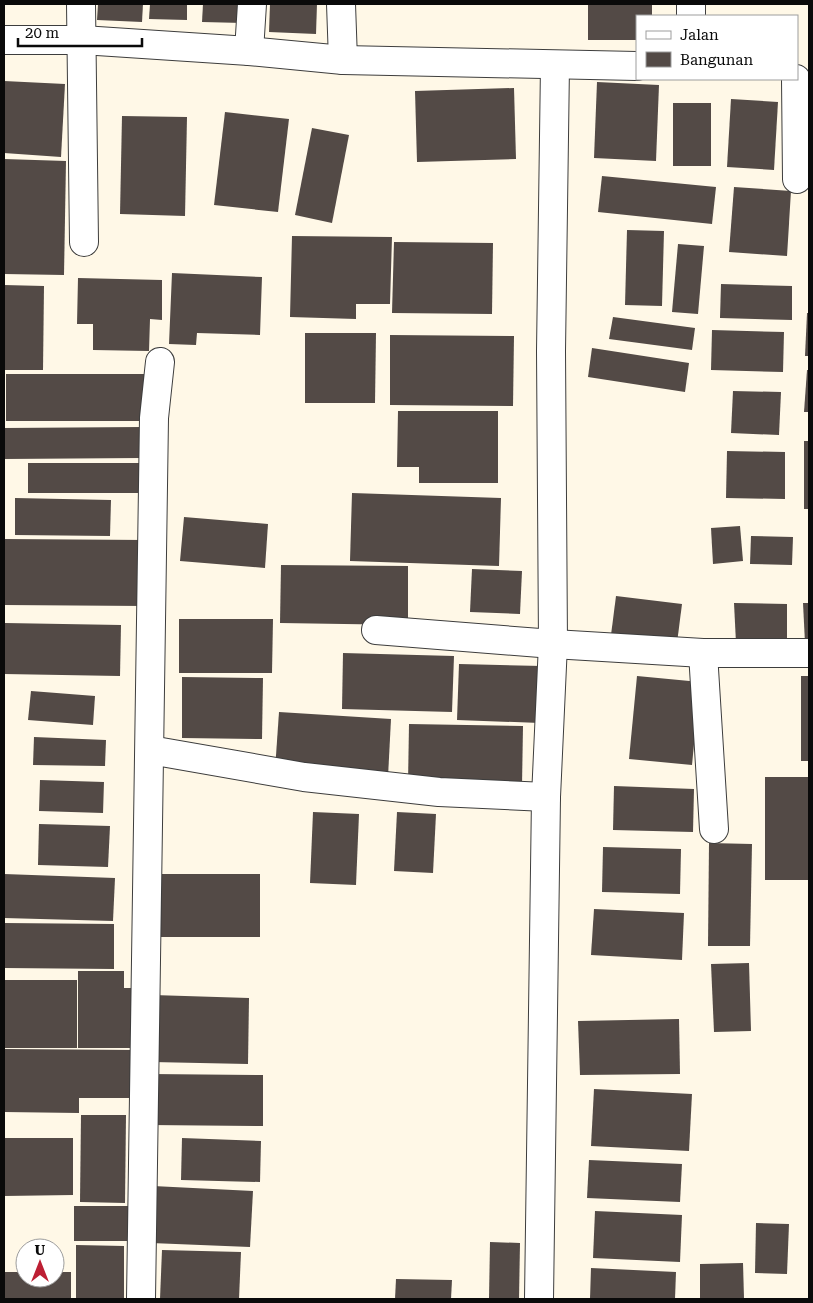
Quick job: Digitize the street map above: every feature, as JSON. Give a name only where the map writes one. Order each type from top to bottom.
[{"type":"street","points":[[81,4],[84,242]]},
{"type":"street","points":[[249,51],[252,4]]},
{"type":"street","points":[[341,4],[343,60]]},
{"type":"street","points":[[4,40],[82,40],[249,51],[343,60],[636,66]]},
{"type":"street","points":[[539,1299],[546,797],[553,644],[551,351],[555,65]]},
{"type":"street","points":[[796,80],[797,178]]},
{"type":"street","points":[[141,1299],[154,418],[160,362]]},
{"type":"street","points":[[376,630],[553,644],[703,653],[809,652]]},
{"type":"street","points":[[703,653],[714,829]]},
{"type":"street","points":[[150,750],[304,777],[439,792],[546,797]]},
{"type":"building","points":[[98,4],[143,4],[142,22],[97,20]]},
{"type":"building","points":[[150,4],[187,4],[187,20],[149,19]]},
{"type":"building","points":[[203,4],[244,4],[243,23],[202,22]]},
{"type":"building","points":[[270,4],[317,4],[316,34],[269,32]]},
{"type":"building","points":[[588,4],[652,4],[652,15],[636,15],[636,40],[588,40]]},
{"type":"building","points":[[4,81],[65,84],[61,157],[4,153]]},
{"type":"building","points":[[597,82],[659,85],[656,161],[594,158]]},
{"type":"building","points":[[514,88],[516,159],[417,162],[415,91]]},
{"type":"building","points":[[731,99],[778,102],[774,170],[727,167]]},
{"type":"building","points":[[673,103],[711,103],[711,166],[673,166]]},
{"type":"building","points":[[225,112],[289,119],[278,212],[214,205]]},
{"type":"building","points":[[122,116],[187,117],[185,216],[120,214]]},
{"type":"building","points":[[312,128],[349,135],[332,223],[295,215]]},
{"type":"building","points":[[4,159],[66,161],[64,275],[4,274]]},
{"type":"building","points":[[602,176],[716,187],[712,224],[598,212]]},
{"type":"building","points":[[734,187],[791,191],[787,256],[729,252]]},
{"type":"building","points":[[627,230],[664,231],[662,306],[625,305]]},
{"type":"building","points":[[292,236],[392,237],[390,304],[356,304],[356,319],[290,317]]},
{"type":"building","points":[[394,242],[493,243],[492,314],[392,313]]},
{"type":"building","points":[[678,244],[704,246],[698,314],[672,312]]},
{"type":"building","points":[[172,273],[262,277],[260,335],[197,333],[196,345],[169,344]]},
{"type":"building","points":[[78,278],[162,280],[162,320],[150,319],[149,351],[93,350],[93,324],[77,324]]},
{"type":"building","points":[[721,284],[792,286],[792,320],[720,318]]},
{"type":"building","points":[[4,285],[44,286],[43,370],[4,370]]},
{"type":"building","points":[[807,313],[809,313],[809,356],[805,356]]},
{"type":"building","points":[[613,317],[695,328],[692,350],[609,339]]},
{"type":"building","points":[[712,330],[784,332],[783,372],[711,370]]},
{"type":"building","points":[[305,333],[376,333],[375,403],[305,403]]},
{"type":"building","points":[[390,335],[514,336],[513,406],[390,405]]},
{"type":"building","points":[[592,348],[689,363],[685,392],[588,377]]},
{"type":"building","points":[[807,370],[809,370],[809,412],[804,412]]},
{"type":"building","points":[[6,374],[145,374],[145,421],[6,421]]},
{"type":"building","points":[[733,391],[781,392],[779,435],[731,433]]},
{"type":"building","points":[[398,411],[498,411],[498,483],[419,483],[419,467],[397,467]]},
{"type":"building","points":[[142,427],[142,458],[4,459],[4,428]]},
{"type":"building","points":[[804,441],[809,441],[809,509],[804,509]]},
{"type":"building","points":[[727,451],[785,452],[785,499],[726,498]]},
{"type":"building","points":[[28,463],[147,463],[147,493],[28,493]]},
{"type":"building","points":[[352,493],[501,498],[499,566],[350,561]]},
{"type":"building","points":[[15,498],[111,500],[110,536],[15,535]]},
{"type":"building","points":[[184,517],[268,524],[265,568],[180,561]]},
{"type":"building","points":[[740,526],[743,561],[713,564],[711,528]]},
{"type":"building","points":[[751,536],[793,537],[792,565],[750,564]]},
{"type":"building","points":[[4,539],[146,540],[145,606],[4,605]]},
{"type":"building","points":[[281,565],[408,566],[408,625],[280,623]]},
{"type":"building","points":[[472,569],[522,571],[520,614],[470,612]]},
{"type":"building","points":[[616,596],[682,604],[677,643],[611,635]]},
{"type":"building","points":[[734,603],[787,604],[787,642],[736,643]]},
{"type":"building","points":[[803,603],[809,603],[809,644],[805,643]]},
{"type":"building","points":[[179,619],[273,619],[272,673],[179,673]]},
{"type":"building","points":[[5,623],[121,625],[120,676],[4,674]]},
{"type":"building","points":[[343,653],[454,656],[452,712],[342,709]]},
{"type":"building","points":[[459,664],[542,666],[540,723],[457,720]]},
{"type":"building","points":[[637,676],[700,682],[692,765],[629,759]]},
{"type":"building","points":[[801,676],[809,676],[809,761],[801,761]]},
{"type":"building","points":[[182,677],[263,678],[262,739],[182,738]]},
{"type":"building","points":[[31,691],[95,696],[93,725],[28,720]]},
{"type":"building","points":[[279,712],[391,719],[388,777],[275,770]]},
{"type":"building","points":[[409,724],[523,726],[522,786],[408,784]]},
{"type":"building","points":[[34,737],[106,740],[105,766],[33,765]]},
{"type":"building","points":[[765,777],[809,777],[809,880],[765,880]]},
{"type":"building","points":[[40,780],[104,782],[103,813],[39,811]]},
{"type":"building","points":[[614,786],[694,789],[693,832],[613,830]]},
{"type":"building","points":[[313,812],[359,814],[356,885],[310,883]]},
{"type":"building","points":[[397,812],[436,814],[433,873],[394,871]]},
{"type":"building","points":[[39,824],[110,826],[108,867],[38,865]]},
{"type":"building","points":[[709,843],[752,844],[750,946],[708,946]]},
{"type":"building","points":[[603,847],[681,849],[680,894],[602,892]]},
{"type":"building","points":[[4,874],[115,878],[113,921],[4,918]]},
{"type":"building","points":[[160,874],[260,874],[260,937],[160,937]]},
{"type":"building","points":[[594,909],[684,913],[682,960],[591,955]]},
{"type":"building","points":[[4,923],[114,924],[114,969],[4,968]]},
{"type":"building","points":[[749,963],[751,1031],[714,1032],[711,964]]},
{"type":"building","points":[[78,971],[124,971],[124,988],[138,988],[138,1048],[78,1048]]},
{"type":"building","points":[[4,980],[77,980],[77,1048],[4,1048]]},
{"type":"building","points":[[153,995],[249,998],[248,1064],[152,1062]]},
{"type":"building","points":[[679,1019],[680,1074],[580,1075],[578,1021]]},
{"type":"building","points":[[4,1049],[135,1050],[134,1098],[79,1098],[79,1113],[4,1112]]},
{"type":"building","points":[[150,1074],[263,1075],[263,1126],[149,1125]]},
{"type":"building","points":[[594,1089],[692,1094],[689,1151],[591,1146]]},
{"type":"building","points":[[81,1115],[126,1115],[125,1203],[80,1202]]},
{"type":"building","points":[[4,1138],[73,1138],[73,1195],[4,1196]]},
{"type":"building","points":[[182,1138],[261,1141],[260,1182],[181,1180]]},
{"type":"building","points":[[589,1160],[682,1164],[680,1202],[587,1198]]},
{"type":"building","points":[[153,1186],[253,1191],[250,1247],[151,1243]]},
{"type":"building","points":[[74,1206],[133,1206],[133,1241],[74,1241]]},
{"type":"building","points":[[595,1211],[682,1215],[680,1262],[593,1258]]},
{"type":"building","points":[[756,1223],[789,1224],[787,1274],[755,1273]]},
{"type":"building","points":[[490,1242],[520,1243],[519,1299],[489,1299]]},
{"type":"building","points":[[76,1245],[124,1246],[124,1299],[76,1299]]},
{"type":"building","points":[[162,1250],[241,1252],[239,1299],[160,1299]]},
{"type":"building","points":[[743,1263],[744,1298],[700,1298],[700,1264]]},
{"type":"building","points":[[591,1268],[676,1272],[675,1299],[590,1299]]},
{"type":"building","points":[[4,1272],[15,1272],[15,1288],[65,1288],[65,1272],[71,1272],[71,1299],[4,1299]]},
{"type":"building","points":[[396,1279],[452,1280],[451,1299],[395,1299]]}]
